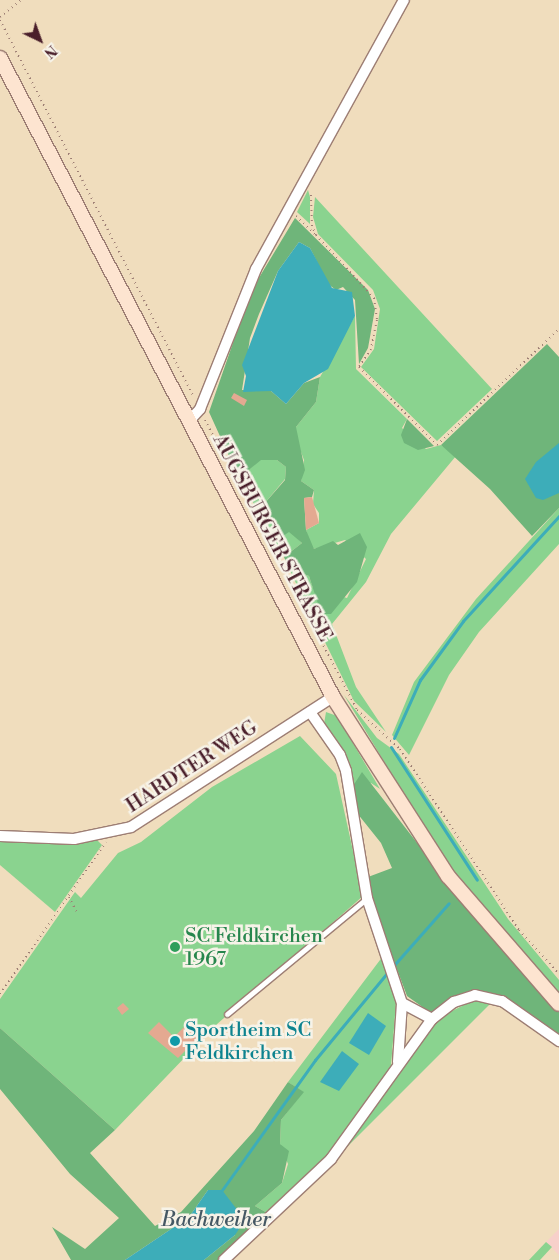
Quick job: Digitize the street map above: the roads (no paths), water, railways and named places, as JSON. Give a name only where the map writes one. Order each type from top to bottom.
[{"type":"main road","name":"AUGSBURGER STRASSE","points":[[0,58],[333,697],[448,876],[559,1004]]},
{"type":"street","points":[[188,422],[200,409],[239,305],[404,0]]},
{"type":"street","name":"HARDTER WEG","points":[[0,836],[50,839],[109,835],[152,816],[333,697]]},
{"type":"street","points":[[310,712],[340,755],[346,771],[367,898],[402,1002],[398,1066]]},
{"type":"street","points":[[224,1260],[331,1159],[377,1101],[398,1066],[432,1018],[454,1002],[475,995],[502,1001],[559,1041]]},
{"type":"street","points":[[402,1002],[432,1018]]},
{"type":"lane","points":[[227,1014],[367,898]]},
{"type":"water","points":[[299,242],[310,248],[332,288],[352,292],[355,316],[328,369],[304,383],[286,404],[271,391],[243,392],[246,376],[242,365],[278,271]]},
{"type":"water","points":[[559,443],[559,493],[543,500],[536,498],[525,479],[536,462]]},
{"type":"water","points":[[368,1013],[386,1026],[369,1055],[349,1043]]},
{"type":"water","points":[[342,1051],[359,1064],[339,1091],[320,1082]]},
{"type":"water","name":"Bachweiher","points":[[208,1190],[222,1190],[245,1220],[235,1235],[204,1260],[125,1260],[189,1217]]},
{"type":"waterway","points":[[394,738],[420,680],[463,621],[559,516]]},
{"type":"waterway","points":[[391,747],[477,880]]},
{"type":"waterway","points":[[395,964],[449,903]]},
{"type":"waterway","points":[[222,1190],[315,1060],[387,973]]},
{"type":"place","name":"SC Feldkirchen 1967","points":[[175,947]]},
{"type":"place","name":"Sportheim SC Feldkirchen","points":[[175,1041]]}]
